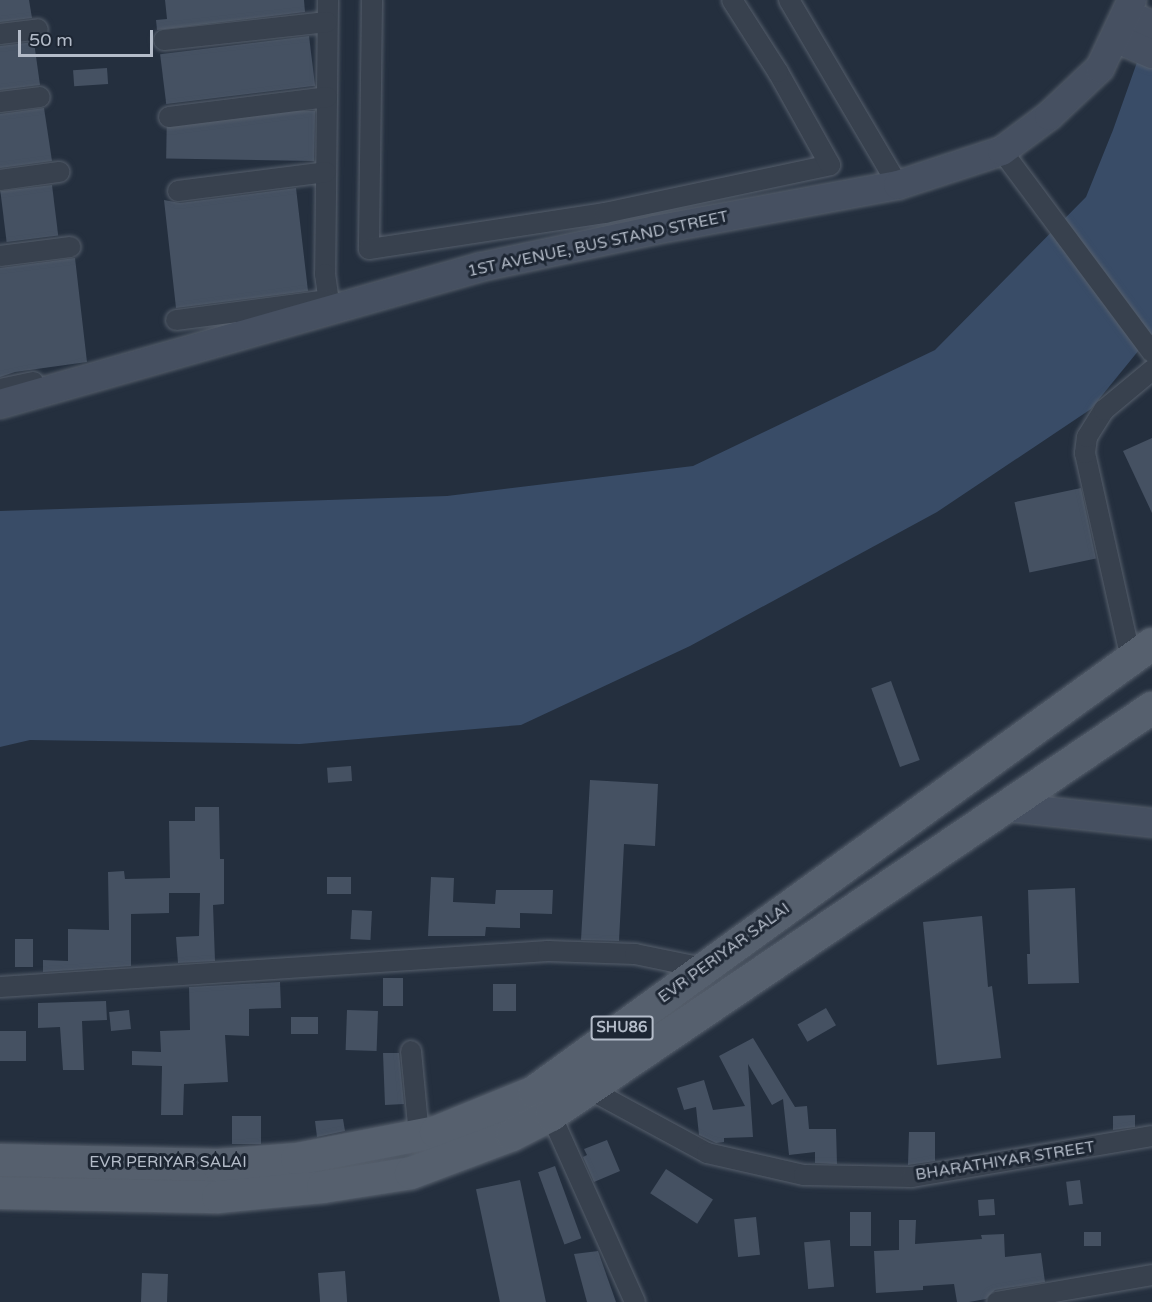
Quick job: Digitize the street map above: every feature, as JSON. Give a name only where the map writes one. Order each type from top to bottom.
[{"type":"main road","name":"EVR PERIYAR SALAI","points":[[0,1193],[218,1197],[323,1187],[411,1173],[512,1136],[543,1103],[703,968],[1142,652]]},
{"type":"main road","name":"EVR PERIYAR SALAI","points":[[0,1160],[218,1165],[297,1159],[436,1132],[543,1103],[587,1088],[1152,708]]},
{"type":"main road","points":[[132,1163],[133,1196]]},
{"type":"street","points":[[176,320],[329,305],[325,274],[328,0]]},
{"type":"street","points":[[372,0],[369,249],[605,213],[831,165],[778,72],[732,0]]},
{"type":"street","points":[[789,0],[898,184]]},
{"type":"street","points":[[1131,19],[1152,54]]},
{"type":"street","name":"1ST AVENUE, BUS STAND STREET","points":[[0,404],[329,305],[482,267],[654,230],[898,184],[1002,151],[1048,116],[1100,68],[1131,19]]},
{"type":"street","points":[[164,40],[327,22]]},
{"type":"street","points":[[0,34],[38,29]]},
{"type":"street","points":[[0,102],[40,97]]},
{"type":"street","points":[[169,117],[327,97]]},
{"type":"street","points":[[1002,151],[1152,352]]},
{"type":"street","points":[[0,180],[59,172]]},
{"type":"street","points":[[178,191],[326,172]]},
{"type":"street","points":[[0,256],[70,248]]},
{"type":"street","points":[[0,389],[95,368]]},
{"type":"street","points":[[1142,652],[1085,453],[1087,437],[1104,410],[1152,370]]},
{"type":"street","points":[[1008,807],[1152,823]]},
{"type":"street","points":[[0,987],[548,951],[635,954],[703,968]]},
{"type":"street","points":[[411,1051],[419,1136]]},
{"type":"street","name":"BHARATHIYAR STREET","points":[[587,1088],[707,1153],[804,1175],[912,1177],[1152,1136]]},
{"type":"street","points":[[543,1103],[635,1302]]},
{"type":"street","points":[[997,1302],[1062,1296],[1152,1275]]},
{"type":"water","points":[[1152,20],[1152,334],[1091,409],[937,512],[690,646],[521,725],[300,744],[30,740],[0,747],[0,511],[447,496],[693,466],[935,350],[1086,197],[1113,130]]},
{"type":"building","points":[[0,0],[29,0],[32,18],[0,22]]},
{"type":"building","points":[[165,0],[304,0],[305,12],[157,30],[156,20],[167,19]]},
{"type":"building","points":[[309,36],[315,86],[166,104],[160,54]]},
{"type":"building","points":[[34,42],[40,85],[0,90],[0,46]]},
{"type":"building","points":[[107,68],[108,84],[74,86],[73,70]]},
{"type":"building","points":[[44,108],[52,161],[0,168],[0,114]]},
{"type":"building","points":[[167,108],[315,111],[314,161],[166,158]]},
{"type":"building","points":[[52,185],[58,236],[7,242],[0,191]]},
{"type":"building","points":[[296,188],[308,291],[176,308],[164,200],[180,203]]},
{"type":"building","points":[[75,258],[87,362],[15,372],[0,377],[0,268]]},
{"type":"building","points":[[1152,438],[1152,513],[1123,451]]},
{"type":"building","points":[[1081,488],[1096,558],[1029,573],[1014,502]]},
{"type":"building","points":[[891,681],[920,760],[900,767],[871,688]]},
{"type":"building","points":[[351,766],[352,781],[328,783],[327,768]]},
{"type":"building","points":[[590,780],[658,784],[655,846],[624,844],[619,941],[581,940]]},
{"type":"building","points":[[195,807],[219,807],[220,859],[224,859],[224,904],[213,905],[215,961],[178,963],[176,937],[199,936],[200,893],[169,893],[169,913],[131,914],[131,966],[43,972],[43,960],[68,961],[68,929],[109,930],[108,872],[124,871],[125,879],[170,878],[169,821],[195,821]]},
{"type":"building","points":[[327,877],[351,877],[351,894],[327,894]]},
{"type":"building","points":[[431,877],[454,878],[453,902],[495,904],[496,890],[553,890],[552,914],[520,913],[520,928],[486,927],[485,936],[428,936]]},
{"type":"building","points":[[1075,888],[1079,983],[1028,984],[1027,954],[1030,954],[1028,890]]},
{"type":"building","points":[[352,910],[372,911],[370,940],[350,939]]},
{"type":"building","points":[[982,916],[988,987],[992,986],[1001,1058],[937,1065],[923,922]]},
{"type":"building","points":[[15,939],[33,939],[33,967],[15,967]]},
{"type":"building","points":[[383,978],[403,978],[403,1006],[383,1006]]},
{"type":"building","points":[[280,982],[281,1008],[249,1009],[249,1036],[225,1035],[228,1082],[184,1084],[183,1115],[161,1115],[162,1066],[132,1065],[132,1051],[161,1052],[160,1031],[190,1030],[189,987]]},
{"type":"building","points":[[493,984],[516,984],[516,1011],[493,1011]]},
{"type":"building","points":[[106,1001],[107,1020],[82,1021],[84,1070],[63,1070],[60,1027],[38,1028],[38,1003]]},
{"type":"building","points":[[826,1008],[836,1025],[807,1042],[797,1024]]},
{"type":"building","points":[[129,1010],[131,1029],[111,1031],[109,1012]]},
{"type":"building","points":[[347,1010],[378,1011],[377,1051],[346,1050]]},
{"type":"building","points":[[291,1017],[318,1017],[318,1034],[291,1034]]},
{"type":"building","points":[[0,1031],[26,1031],[26,1061],[0,1061]]},
{"type":"building","points":[[753,1038],[795,1107],[807,1106],[809,1129],[836,1129],[837,1164],[815,1163],[815,1152],[789,1155],[783,1099],[772,1105],[748,1064],[753,1137],[724,1138],[724,1142],[716,1143],[699,1135],[696,1107],[684,1110],[677,1088],[704,1080],[713,1110],[745,1106],[719,1056]]},
{"type":"building","points":[[383,1053],[399,1053],[404,1104],[385,1105]]},
{"type":"building","points":[[1135,1115],[1135,1127],[1113,1130],[1113,1116]]},
{"type":"building","points":[[232,1116],[261,1116],[261,1144],[232,1144]]},
{"type":"building","points":[[343,1119],[345,1131],[317,1137],[315,1121]]},
{"type":"building","points":[[909,1132],[935,1132],[935,1161],[908,1165]]},
{"type":"building","points":[[607,1140],[620,1171],[594,1182],[583,1157],[587,1155],[584,1149]]},
{"type":"building","points":[[555,1166],[581,1238],[564,1245],[538,1172]]},
{"type":"building","points":[[666,1169],[713,1199],[697,1224],[650,1193]]},
{"type":"building","points":[[520,1180],[546,1302],[500,1302],[476,1189]]},
{"type":"building","points":[[1080,1180],[1083,1204],[1069,1206],[1066,1182]]},
{"type":"building","points":[[994,1199],[995,1215],[979,1216],[978,1200]]},
{"type":"building","points":[[850,1212],[871,1212],[871,1246],[850,1246]]},
{"type":"building","points":[[756,1217],[760,1255],[738,1257],[734,1219]]},
{"type":"building","points":[[899,1220],[916,1220],[915,1244],[982,1239],[981,1235],[1004,1234],[1005,1257],[1041,1253],[1045,1282],[995,1290],[986,1299],[969,1302],[957,1302],[954,1284],[923,1286],[923,1290],[876,1293],[874,1251],[899,1250]]},
{"type":"building","points":[[1084,1232],[1101,1232],[1101,1246],[1084,1246]]},
{"type":"building","points":[[830,1240],[834,1287],[808,1289],[804,1242]]},
{"type":"building","points":[[598,1251],[616,1302],[587,1302],[574,1254]]},
{"type":"building","points":[[345,1271],[347,1302],[320,1302],[318,1273]]},
{"type":"building","points":[[142,1273],[168,1274],[167,1302],[141,1302]]}]
